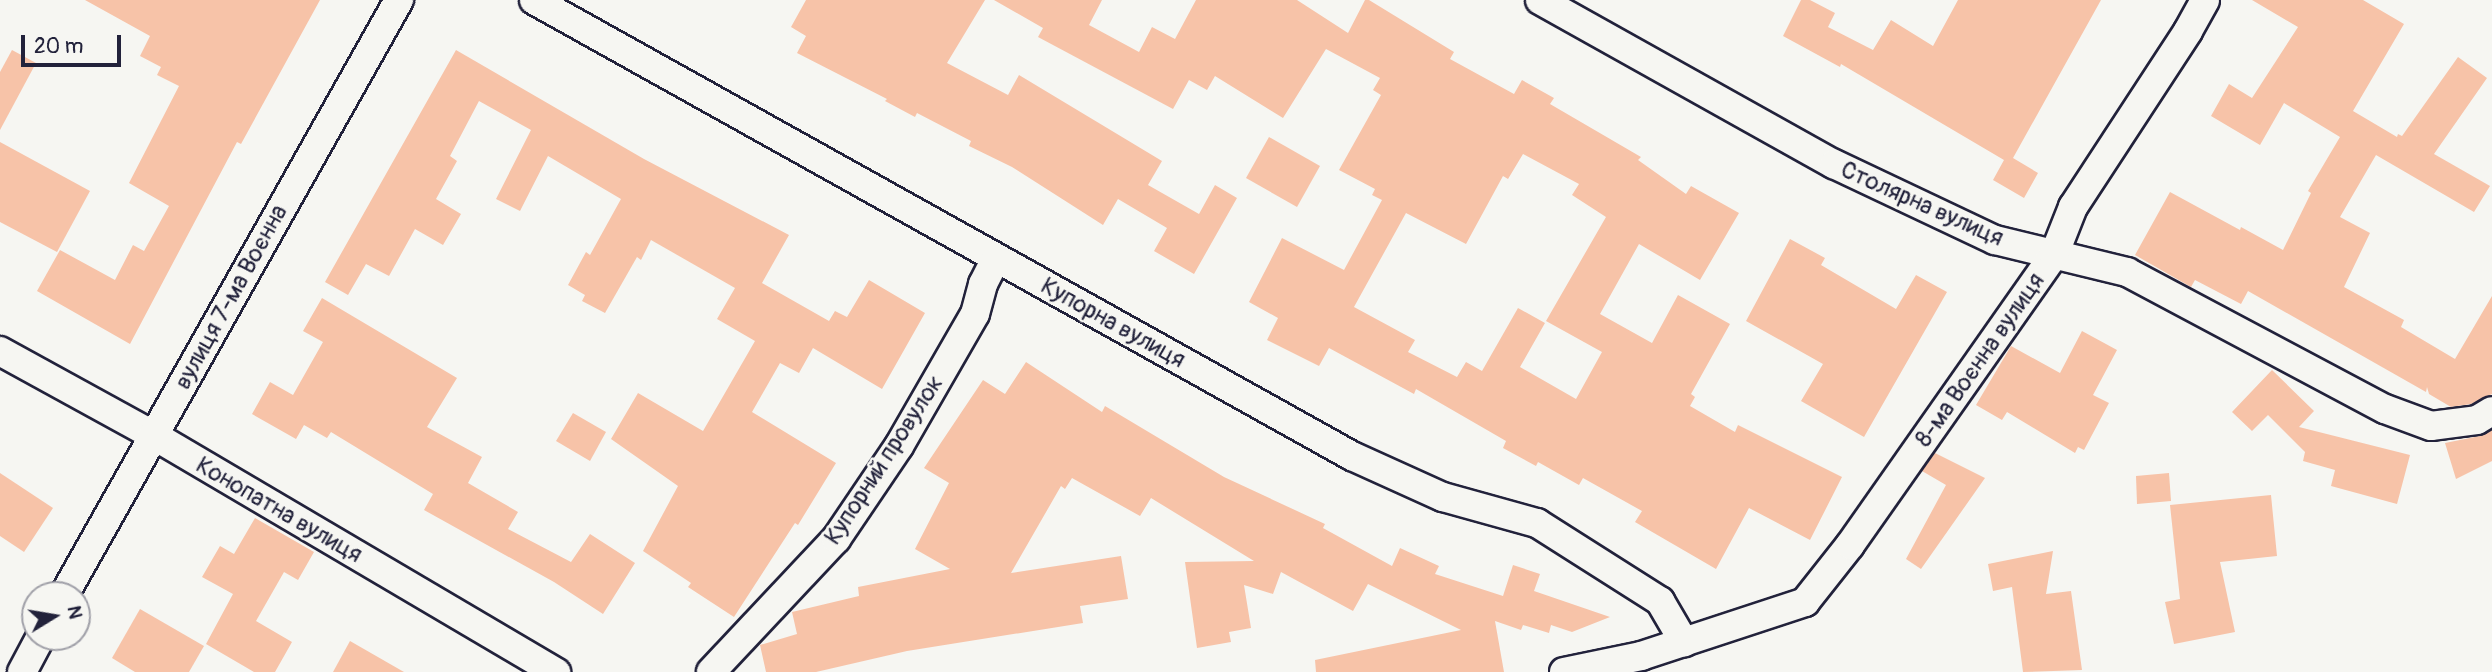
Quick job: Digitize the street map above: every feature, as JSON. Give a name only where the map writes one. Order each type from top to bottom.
[{"type":"street","name":"вулиця 7-ма Воєнна","points":[[72,581],[399,0]]},
{"type":"street","name":"Купорна вулиця","points":[[534,0],[1352,456],[1443,498],[1537,523],[1660,601],[1684,642]]},
{"type":"street","name":"Столярна вулиця","points":[[1541,0],[1834,164],[1995,240],[2127,272],[2385,409],[2431,426],[2477,420],[2492,411]]},
{"type":"street","name":"8-ма Воєнна вулиця","points":[[1564,672],[1641,656],[1805,602],[1850,545],[2054,255],[2073,207],[2188,31],[2205,0]]},
{"type":"street","name":"Купорний провулок","points":[[711,672],[836,539],[899,446],[975,314],[983,284],[996,258]]},
{"type":"street","name":"Конопатна вулиця","points":[[0,351],[153,435],[556,672]]},
{"type":"street","points":[[22,672],[33,651]]},
{"type":"building","points":[[85,0],[320,0],[241,144],[237,142],[130,344],[37,291],[60,250],[115,280],[133,245],[144,251],[169,206],[129,183],[179,86],[157,75],[161,67],[140,56],[150,36]]},
{"type":"building","points":[[806,0],[985,0],[947,63],[1008,95],[1019,75],[1162,161],[1148,185],[1199,214],[1215,185],[1237,198],[1194,274],[1154,251],[1167,228],[1118,199],[1103,225],[1012,167],[969,146],[971,141],[917,113],[915,117],[885,101],[887,99],[797,53],[806,36],[791,27]]},
{"type":"building","points":[[994,0],[1102,0],[1089,25],[1139,52],[1152,27],[1175,39],[1196,0],[1297,0],[1348,33],[1365,0],[1369,0],[1454,52],[1450,59],[1514,94],[1522,80],[1554,98],[1550,104],[1641,157],[1638,160],[1686,194],[1691,186],[1739,213],[1700,280],[1639,244],[1600,314],[1652,343],[1678,295],[1730,324],[1691,394],[1695,397],[1690,406],[1735,432],[1738,425],[1842,477],[1810,540],[1749,508],[1716,569],[1635,522],[1642,511],[1583,478],[1579,485],[1538,462],[1536,466],[1503,448],[1506,441],[1416,389],[1414,394],[1329,348],[1319,366],[1267,340],[1278,318],[1249,302],[1282,238],[1344,270],[1382,200],[1372,195],[1375,189],[1339,170],[1381,95],[1373,90],[1380,78],[1326,49],[1283,118],[1215,76],[1207,90],[1189,80],[1173,109],[1038,37],[1043,28]],"holes":[[[1523,154],[1579,184],[1572,195],[1606,217],[1546,321],[1602,352],[1576,399],[1520,367],[1545,323],[1518,308],[1482,371],[1466,362],[1457,377],[1408,352],[1415,340],[1354,307],[1406,213],[1466,244],[1503,176],[1508,179]]]},
{"type":"building","points":[[1801,0],[1810,0],[1835,13],[1828,27],[1873,50],[1891,20],[1933,46],[1958,0],[2101,0],[2013,158],[2038,173],[2024,198],[1993,180],[2004,160],[1841,64],[1840,67],[1783,36]]},
{"type":"building","points":[[2252,0],[2363,0],[2404,24],[2353,111],[2397,137],[2398,134],[2402,136],[2458,57],[2487,78],[2434,154],[2490,186],[2474,212],[2376,155],[2340,217],[2370,233],[2344,287],[2404,320],[2401,327],[2455,359],[2492,296],[2492,394],[2471,404],[2451,407],[2429,394],[2427,387],[2426,392],[2248,291],[2241,304],[2195,280],[2191,287],[2135,255],[2170,192],[2283,250],[2311,193],[2308,191],[2340,137],[2284,103],[2260,145],[2211,116],[2229,84],[2252,98],[2298,27]]},
{"type":"building","points":[[12,50],[36,63],[0,130],[0,72]]},
{"type":"building","points":[[456,50],[644,159],[789,235],[762,283],[829,321],[835,311],[847,317],[869,280],[925,313],[882,389],[813,348],[799,373],[780,363],[752,412],[836,463],[798,525],[795,523],[734,617],[688,587],[691,583],[643,551],[678,486],[611,439],[638,393],[703,431],[755,341],[717,319],[735,288],[651,240],[641,260],[637,257],[605,313],[582,301],[585,295],[568,285],[586,252],[590,255],[621,199],[548,156],[520,211],[496,199],[531,130],[479,101],[450,156],[457,161],[436,199],[461,214],[443,245],[415,229],[389,276],[366,264],[348,295],[325,282]]},
{"type":"building","points":[[1269,137],[1320,166],[1297,207],[1246,178]]},
{"type":"building","points":[[0,142],[90,191],[57,252],[0,222]]},
{"type":"building","points":[[1790,239],[1825,258],[1821,265],[1896,309],[1916,275],[1947,292],[1864,437],[1801,401],[1823,364],[1746,321]]},
{"type":"building","points":[[322,298],[457,378],[427,427],[482,457],[468,483],[518,512],[508,529],[571,562],[590,534],[635,563],[603,614],[554,582],[424,510],[433,494],[331,432],[327,438],[304,425],[296,439],[252,414],[270,382],[293,395],[323,342],[303,331]]},
{"type":"building","points":[[2082,331],[2117,350],[2093,395],[2109,403],[2084,450],[2078,447],[2075,453],[2007,412],[2002,420],[1976,405],[2011,346],[2060,373]]},
{"type":"building","points":[[1026,362],[1102,412],[1105,406],[1224,477],[1325,524],[1323,528],[1392,566],[1400,548],[1439,566],[1435,574],[1503,596],[1513,565],[1540,574],[1534,591],[1610,617],[1572,632],[1551,625],[1549,633],[1523,625],[1521,630],[1495,621],[1504,672],[1316,672],[1315,660],[1461,630],[1368,584],[1353,611],[1281,572],[1273,594],[1244,585],[1251,628],[1229,632],[1231,642],[1197,648],[1185,562],[1254,561],[1151,498],[1140,516],[1072,478],[1065,489],[1061,486],[1011,573],[1121,556],[1128,599],[1080,606],[1083,623],[907,651],[816,672],[766,672],[760,645],[797,634],[792,612],[859,596],[858,587],[950,569],[915,549],[949,483],[924,468],[983,380],[1005,394]]},
{"type":"building","points":[[2272,370],[2314,411],[2299,427],[2410,455],[2397,504],[2331,486],[2335,470],[2303,461],[2305,452],[2268,415],[2252,431],[2232,412]]},
{"type":"building","points":[[573,413],[606,432],[590,461],[556,441]]},
{"type":"building","points":[[2492,430],[2492,461],[2456,479],[2445,443],[2480,436]]},
{"type":"building","points":[[1935,453],[1985,478],[1921,569],[1906,559],[1946,485],[1922,471]]},
{"type":"building","points":[[0,473],[53,508],[24,552],[0,536]]},
{"type":"building","points":[[2169,473],[2171,501],[2137,504],[2136,476]]},
{"type":"building","points":[[2271,495],[2277,556],[2220,562],[2235,632],[2174,644],[2165,602],[2180,599],[2170,505]]},
{"type":"building","points":[[255,518],[314,552],[298,580],[284,572],[256,621],[292,642],[275,672],[254,672],[206,644],[233,594],[202,577],[220,546],[234,554]]},
{"type":"building","points":[[2053,551],[2046,594],[2071,591],[2082,670],[2023,672],[2012,587],[1993,591],[1988,564]]},
{"type":"building","points":[[140,609],[204,646],[189,672],[135,672],[112,658]]},
{"type":"building","points":[[350,641],[404,672],[333,672]]}]
